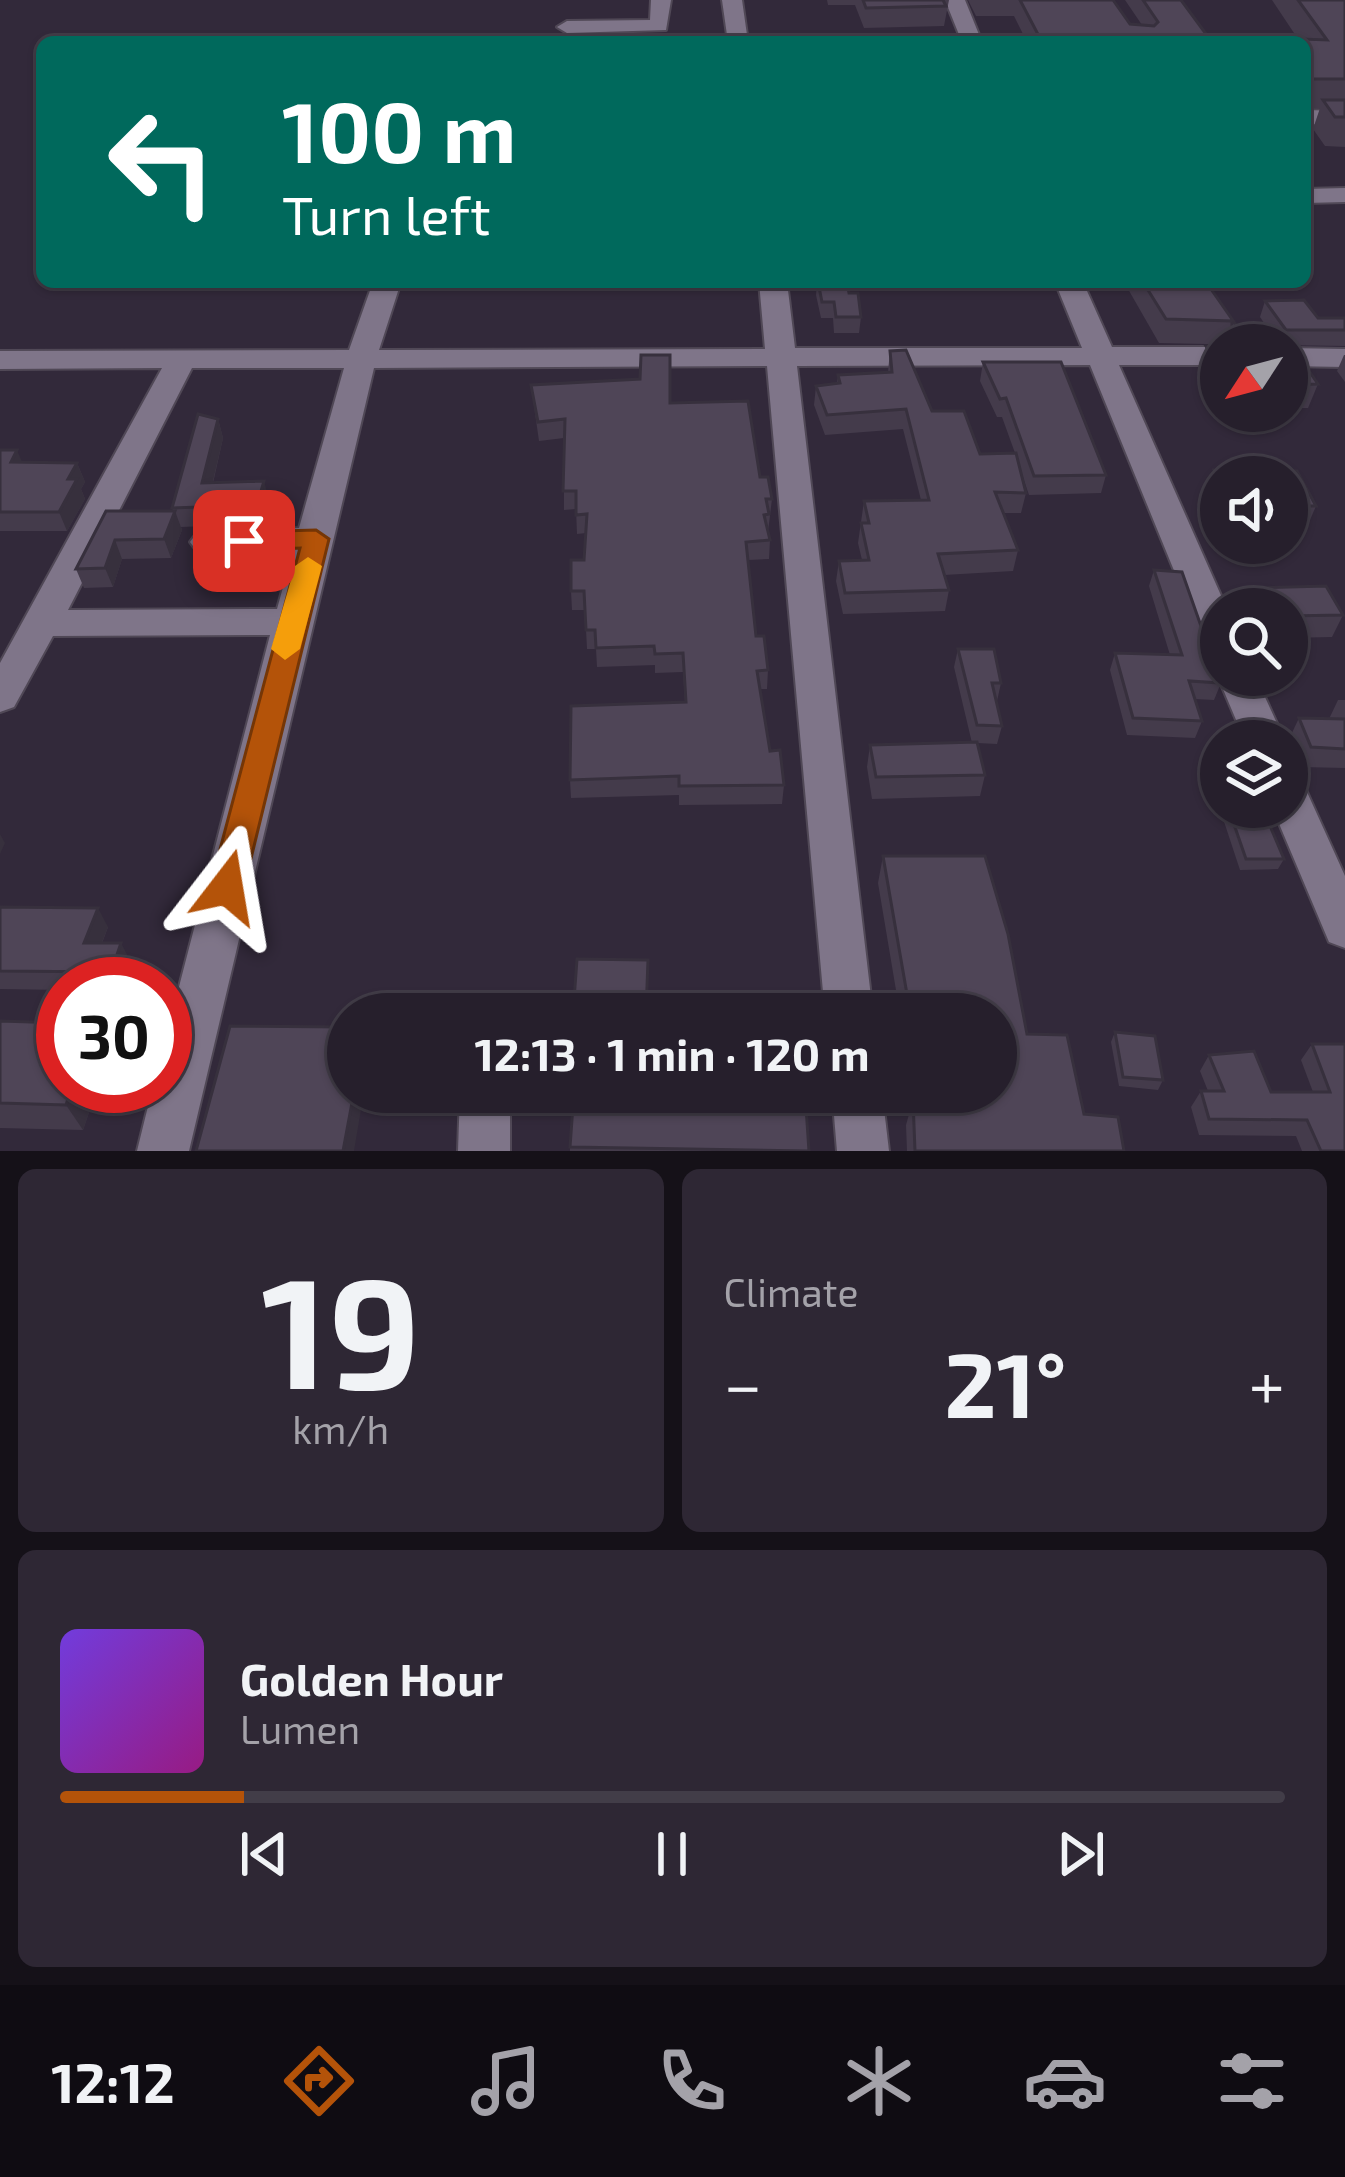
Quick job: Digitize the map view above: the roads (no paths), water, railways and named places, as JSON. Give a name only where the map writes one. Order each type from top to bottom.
[{"type":"street","points":[[576,4],[564,34],[659,26],[661,0]]},
{"type":"street","points":[[732,0],[737,36]]},
{"type":"street","points":[[955,0],[970,36]]},
{"type":"street","points":[[1311,117],[1345,118]]},
{"type":"street","points":[[1311,196],[1345,195]]},
{"type":"street","points":[[163,1151],[292,622],[361,359],[385,288]]},
{"type":"street","points":[[774,288],[848,993]]},
{"type":"street","points":[[1072,288],[1200,589]]},
{"type":"street","points":[[0,361],[1200,356]]},
{"type":"street","points":[[1308,357],[1345,358]]},
{"type":"street","points":[[0,697],[181,360]]},
{"type":"street","points":[[208,542],[316,539]]},
{"type":"street","points":[[42,623],[292,622]]},
{"type":"street","points":[[1302,828],[1345,928]]},
{"type":"street","points":[[484,1151],[485,1113]]},
{"type":"street","points":[[859,1113],[863,1151]]}]
